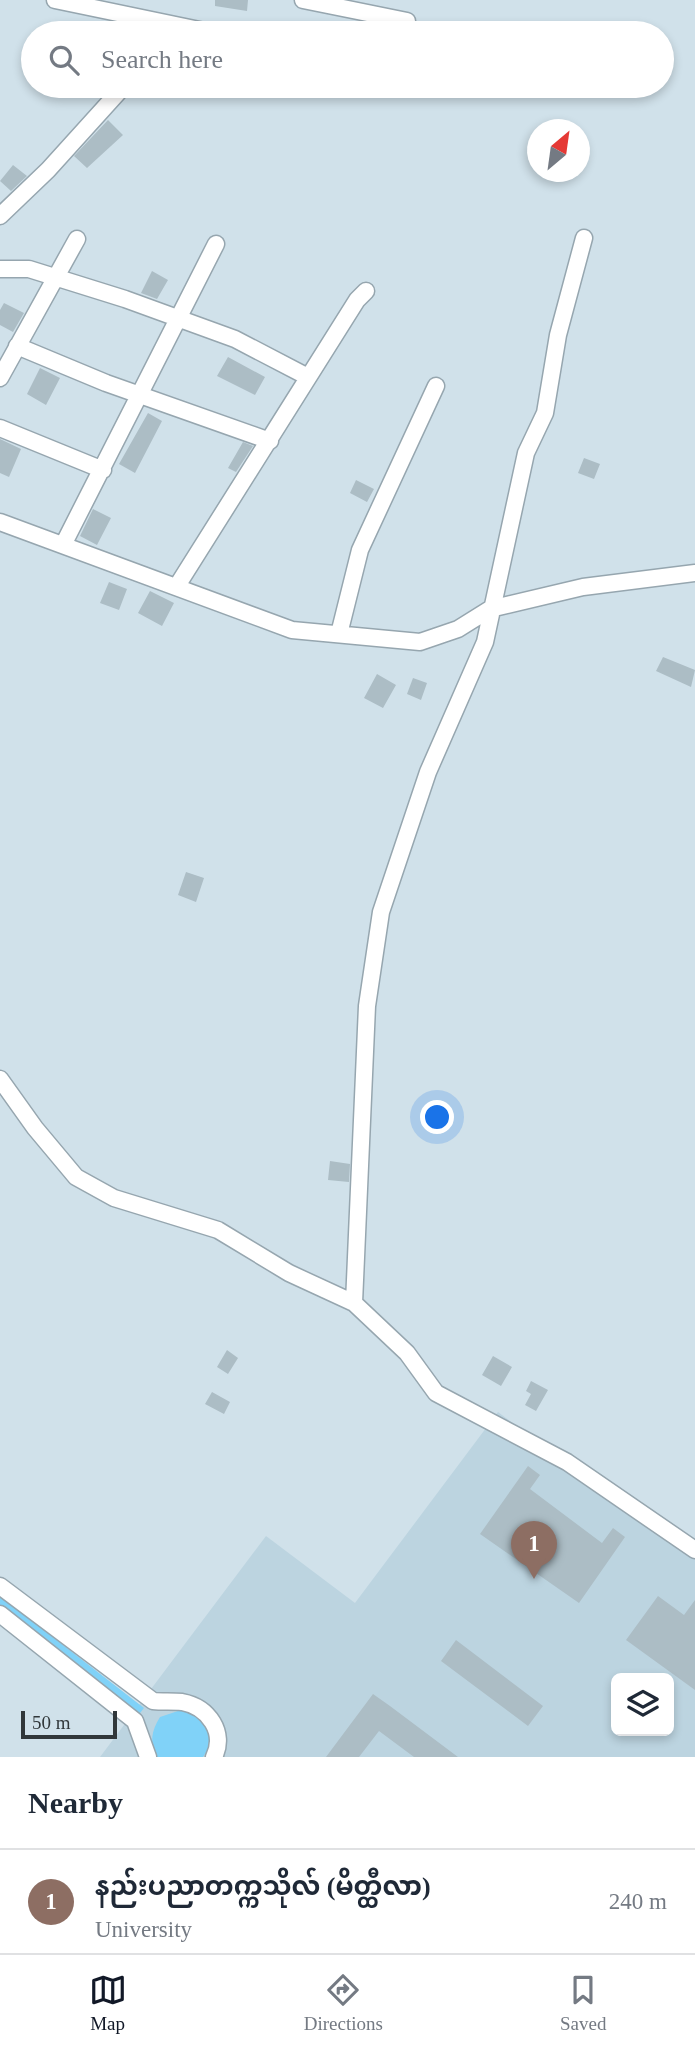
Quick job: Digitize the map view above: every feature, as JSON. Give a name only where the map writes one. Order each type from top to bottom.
[{"type":"street","points":[[55,0],[132,21]]},
{"type":"street","points":[[303,0],[402,21]]},
{"type":"street","points":[[0,216],[48,170],[113,98]]},
{"type":"street","points":[[354,1303],[367,1006],[381,912],[428,772],[485,642],[490,609],[526,453],[545,413],[558,335],[584,238]]},
{"type":"street","points":[[0,378],[77,239]]},
{"type":"street","points":[[63,545],[216,244]]},
{"type":"street","points":[[0,269],[29,269],[125,299],[178,321],[234,339],[308,377]]},
{"type":"street","points":[[177,586],[357,300],[366,291]]},
{"type":"street","points":[[17,346],[237,432],[270,441]]},
{"type":"street","points":[[339,634],[360,550],[436,386]]},
{"type":"street","points":[[0,428],[103,470]]},
{"type":"street","points":[[0,522],[292,630],[420,642],[458,629],[490,609],[583,587],[695,573]]},
{"type":"street","points":[[0,1079],[34,1128],[76,1177],[114,1198],[218,1230],[289,1273],[354,1303],[407,1353],[436,1393],[567,1462],[695,1549]]},
{"type":"street","points":[[0,1586],[153,1702],[183,1702],[202,1710],[216,1726],[220,1744],[214,1757]]},
{"type":"street","points":[[0,1614],[135,1721],[148,1757]]},
{"type":"shaded area","points":[[498,1412],[651,1526],[695,1555],[695,1757],[100,1757],[266,1536],[355,1603]]},
{"type":"shaded area","points":[[0,1596],[144,1708],[140,1713],[130,1708],[0,1605]]},
{"type":"shaded area","points":[[181,1710],[196,1716],[206,1728],[209,1734],[208,1749],[203,1757],[156,1757],[152,1737],[157,1722],[160,1717]]},
{"type":"building","points":[[215,0],[248,0],[247,11],[215,6]]},
{"type":"building","points":[[108,120],[123,135],[87,168],[74,156]]},
{"type":"building","points":[[13,165],[27,176],[11,191],[0,181]]},
{"type":"building","points":[[152,271],[168,280],[157,299],[141,293]]},
{"type":"building","points":[[4,303],[24,313],[13,332],[0,325],[0,310]]},
{"type":"building","points":[[228,357],[265,377],[255,395],[217,376]]},
{"type":"building","points":[[40,368],[60,378],[46,405],[27,394]]},
{"type":"building","points":[[148,413],[162,421],[135,473],[119,464]]},
{"type":"building","points":[[0,439],[21,449],[9,477],[0,473]]},
{"type":"building","points":[[243,442],[253,446],[236,472],[228,468]]},
{"type":"building","points":[[584,458],[600,464],[594,479],[578,473]]},
{"type":"building","points":[[356,480],[374,489],[367,502],[350,493]]},
{"type":"building","points":[[93,509],[111,518],[97,545],[80,536]]},
{"type":"building","points":[[109,582],[127,589],[119,610],[100,603]]},
{"type":"building","points":[[150,591],[174,603],[162,626],[138,613]]},
{"type":"building","points":[[663,657],[695,670],[691,687],[656,671]]},
{"type":"building","points":[[377,674],[396,685],[383,708],[364,698]]},
{"type":"building","points":[[413,678],[427,683],[421,700],[407,694]]},
{"type":"building","points":[[186,872],[204,878],[196,902],[178,895]]},
{"type":"building","points":[[330,1161],[350,1164],[349,1182],[328,1180]]},
{"type":"building","points":[[227,1350],[238,1358],[228,1374],[217,1367]]},
{"type":"building","points":[[493,1356],[512,1367],[501,1386],[482,1375]]},
{"type":"building","points":[[531,1381],[548,1390],[536,1411],[525,1405],[531,1394],[526,1391]]},
{"type":"building","points":[[212,1392],[230,1402],[224,1414],[205,1404]]},
{"type":"building","points":[[528,1466],[540,1475],[530,1489],[602,1543],[613,1528],[625,1537],[579,1603],[480,1534]]},
{"type":"building","points":[[658,1596],[684,1615],[695,1600],[695,1690],[674,1673],[626,1640]]},
{"type":"building","points":[[456,1640],[543,1706],[528,1726],[441,1661]]},
{"type":"building","points":[[373,1694],[458,1757],[414,1757],[379,1731],[359,1757],[326,1757]]},
{"type":"place","name":"နည်းပညာတက္ကသိုလ် (မိတ္ထီလာ)","points":[[534,1579]]}]
